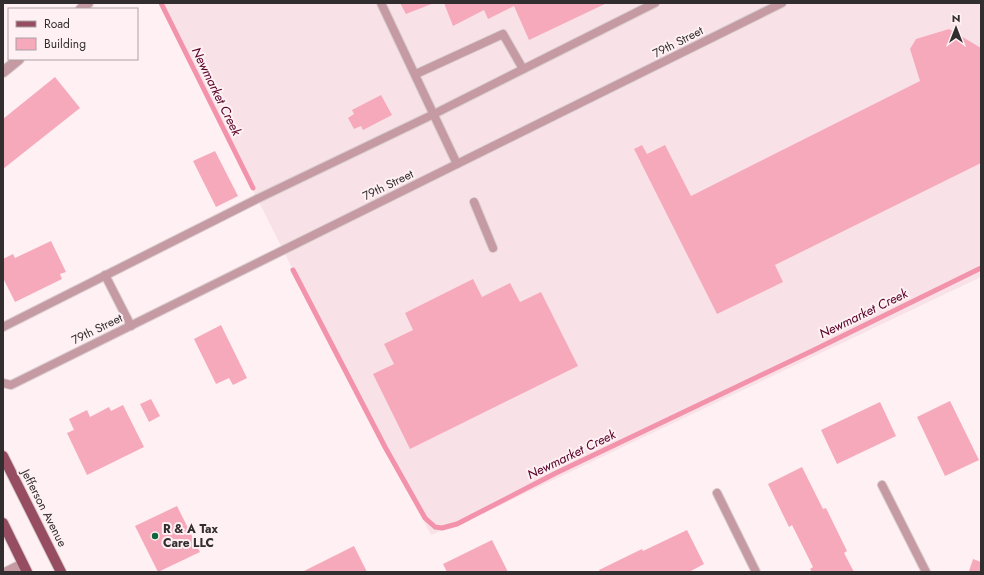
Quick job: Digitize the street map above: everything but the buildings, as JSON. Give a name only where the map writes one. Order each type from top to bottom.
[{"type":"main road","name":"Jefferson Avenue","points":[[3,456],[61,572]]},
{"type":"main road","points":[[3,523],[25,568]]},
{"type":"street","points":[[3,72],[18,60]]},
{"type":"street","points":[[7,572],[25,568]]},
{"type":"lane","points":[[381,3],[416,74],[457,164]]},
{"type":"lane","points":[[3,327],[655,3]]},
{"type":"lane","name":"79th Street","points":[[3,384],[12,385],[782,3]]},
{"type":"lane","points":[[416,74],[503,34],[523,69]]},
{"type":"lane","points":[[474,202],[493,248]]},
{"type":"lane","points":[[105,275],[131,326]]},
{"type":"lane","points":[[882,485],[926,572]]},
{"type":"lane","points":[[717,493],[756,572]]},
{"type":"shaded area","points":[[159,3],[981,3],[981,277],[484,513],[431,535],[293,270]]},
{"type":"waterway","name":"Newmarket Creek","points":[[161,3],[253,188]]},
{"type":"waterway","name":"Newmarket Creek","points":[[293,270],[385,447],[425,518],[435,527],[442,528],[457,524],[556,473],[814,350],[981,268]]},
{"type":"place","name":"R & A Tax Care LLC","points":[[155,536]]}]
